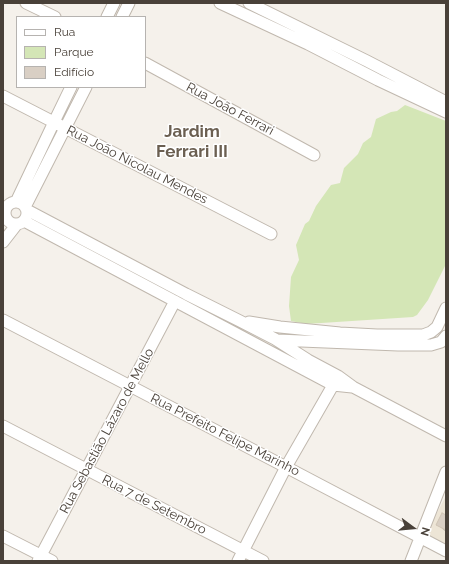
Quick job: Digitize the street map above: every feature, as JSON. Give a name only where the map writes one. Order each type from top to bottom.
[{"type":"street","points":[[26,3],[53,16]]},
{"type":"street","points":[[108,16],[114,3]]},
{"type":"street","points":[[122,16],[129,3]]},
{"type":"street","points":[[220,3],[446,112]]},
{"type":"street","points":[[249,3],[446,102]]},
{"type":"street","name":"Rua João Ferrari","points":[[146,64],[314,155]]},
{"type":"street","points":[[3,242],[54,122],[71,88]]},
{"type":"street","points":[[85,88],[64,128],[18,209],[10,222],[4,215],[9,204],[18,209],[175,301],[353,388],[446,436]]},
{"type":"street","name":"Rua João Nicolau Mendes","points":[[3,96],[271,234]]},
{"type":"street","points":[[18,209],[275,339],[336,380]]},
{"type":"street","name":"Rua Sebastião Lázaro de Mello","points":[[40,558],[175,301]]},
{"type":"street","points":[[240,321],[280,327],[348,333],[377,335],[422,335],[431,332],[437,326],[445,311]]},
{"type":"street","name":"Rua Prefeito Felipe Marinho","points":[[3,320],[286,466],[420,539],[446,551]]},
{"type":"street","points":[[275,339],[398,345],[431,345],[441,342],[446,336]]},
{"type":"street","points":[[241,556],[286,466],[336,380]]},
{"type":"street","name":"Rua 7 de Setembro","points":[[3,426],[87,470],[241,556],[263,561]]},
{"type":"street","points":[[411,561],[446,472]]},
{"type":"street","points":[[3,536],[40,558],[52,561]]},
{"type":"shaded area","points":[[446,496],[446,548],[424,537]]},
{"type":"green space","points":[[405,105],[446,121],[446,264],[428,300],[417,315],[413,317],[306,324],[291,321],[289,306],[291,277],[299,260],[296,245],[305,224],[309,221],[316,206],[331,185],[340,183],[344,168],[358,154],[363,143],[371,137],[376,119],[391,112],[397,111]]},
{"type":"building","points":[[442,513],[446,515],[446,530],[436,525]]},
{"type":"district","name":"Jardim Ferrari III","points":[[192,142]]}]
